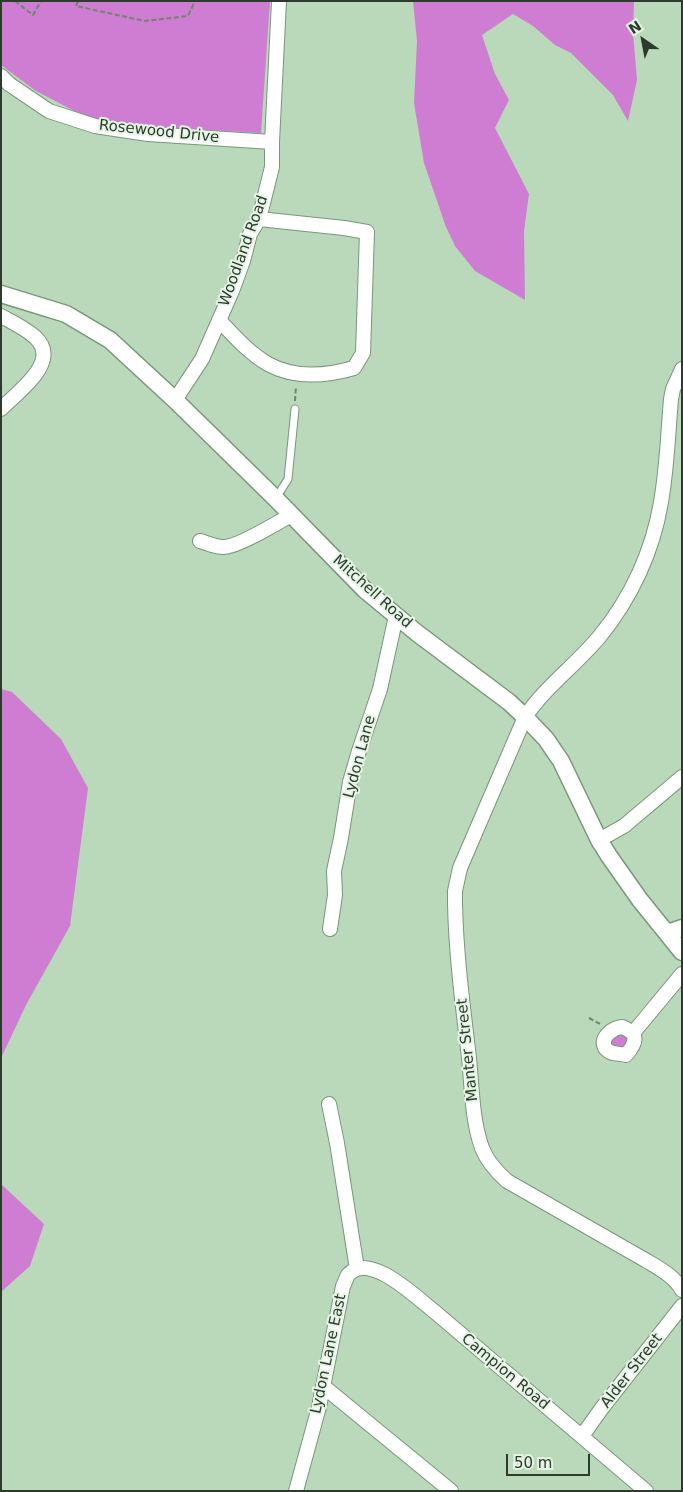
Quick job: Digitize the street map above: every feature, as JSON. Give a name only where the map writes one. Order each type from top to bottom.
[{"type":"street","name":"Woodland Road","points":[[175,400],[202,359],[243,261],[250,234],[259,219],[272,166],[279,1]]},
{"type":"street","name":"Rosewood Drive","points":[[1,76],[8,84],[49,111],[94,126],[148,134],[272,142]]},
{"type":"street","points":[[219,320],[246,347],[268,364],[287,371],[306,375],[333,374],[354,368],[363,353],[367,232],[331,226],[259,219]]},
{"type":"street","name":"Mitchell Road","points":[[1,294],[66,314],[110,340],[175,400],[356,581],[416,633],[509,702],[525,717],[546,739],[561,761],[599,840],[609,856],[640,900],[674,931],[682,952]]},
{"type":"street","points":[[1,316],[35,337],[42,345],[44,354],[42,364],[34,377],[1,409]]},
{"type":"street","name":"Manter Street","points":[[682,369],[673,389],[671,399],[666,468],[661,503],[653,535],[638,575],[620,608],[600,636],[537,700],[525,717],[460,868],[455,891],[455,915],[471,1086],[476,1124],[483,1150],[497,1172],[507,1181],[668,1274],[678,1283],[682,1290]]},
{"type":"street","points":[[200,541],[225,548],[242,542],[292,515]]},
{"type":"street","name":"Lydon Lane","points":[[330,929],[334,895],[334,871],[350,782],[380,689],[396,616]]},
{"type":"street","points":[[599,840],[624,826],[682,777]]},
{"type":"street","points":[[632,1033],[682,974]]},
{"type":"street","points":[[329,1104],[357,1269]]},
{"type":"street","name":"Campion Road","points":[[357,1269],[371,1268],[383,1273],[404,1288],[646,1491]]},
{"type":"street","name":"Lydon Lane East","points":[[296,1491],[323,1386],[343,1286],[349,1275],[357,1269]]},
{"type":"street","name":"Alder Street","points":[[582,1436],[682,1306]]},
{"type":"street","points":[[323,1386],[451,1491]]},
{"type":"lane","points":[[276,499],[288,479],[295,409]]},
{"type":"path","points":[[15,1],[33,15],[41,1]]},
{"type":"path","points":[[78,1],[76,6],[146,21],[188,16],[195,1]]},
{"type":"path","points":[[295,409],[296,373]]},
{"type":"shaded area","points":[[1,1],[270,1],[261,133],[142,126],[84,116],[36,91],[1,65]]},
{"type":"shaded area","points":[[413,1],[634,1],[633,33],[637,80],[628,121],[613,95],[571,53],[555,45],[533,26],[513,14],[482,35],[495,74],[509,100],[495,128],[529,194],[524,231],[525,300],[475,271],[455,246],[446,227],[424,163],[414,103],[417,41]]},
{"type":"shaded area","points":[[1,689],[12,692],[61,739],[88,788],[70,926],[26,1005],[1,1058]]},
{"type":"shaded area","points":[[617,1032],[628,1037],[625,1049],[609,1046],[611,1035]]},
{"type":"shaded area","points":[[1,1184],[44,1224],[30,1266],[1,1292]]}]
